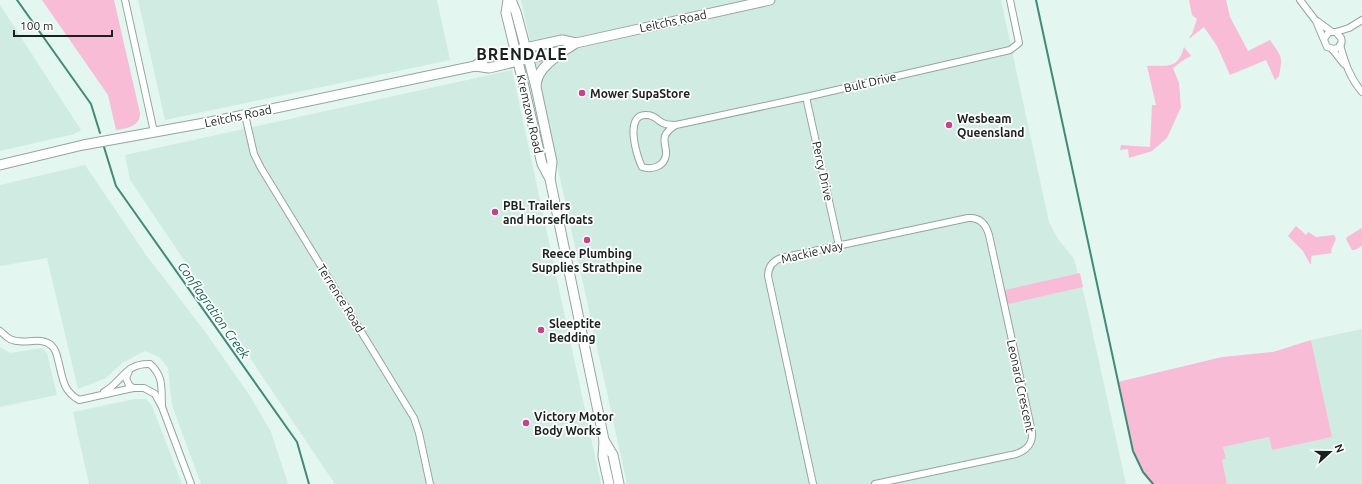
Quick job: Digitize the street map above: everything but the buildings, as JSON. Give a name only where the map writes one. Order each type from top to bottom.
[{"type":"street","points":[[125,0],[154,132]]},
{"type":"street","name":"Kremzow Road","points":[[510,0],[516,12],[536,87],[552,162],[550,179]]},
{"type":"street","name":"Kremzow Road","points":[[510,0],[506,13],[542,164],[550,179],[604,440],[603,457],[608,484]]},
{"type":"street","name":"Leitchs Road","points":[[0,165],[83,145],[245,115],[475,66],[489,68],[565,50],[576,43],[770,0]]},
{"type":"street","name":"Bult Drive","points":[[676,125],[668,130],[665,136],[664,144],[666,154],[664,161],[657,167],[649,169],[642,167],[638,159],[633,129],[634,122],[646,114],[653,116],[660,122],[676,125],[1010,50],[1019,43],[1010,0]]},
{"type":"street","points":[[1300,0],[1316,21],[1325,45],[1332,49],[1346,66]]},
{"type":"street","points":[[1324,39],[1327,34],[1356,24],[1362,20]]},
{"type":"street","points":[[1316,21],[1340,35],[1346,66],[1352,79],[1362,92]]},
{"type":"street","points":[[1332,49],[1337,49],[1356,24]]},
{"type":"street","name":"Leitchs Road","points":[[475,66],[487,57],[515,50],[562,40],[576,43]]},
{"type":"street","points":[[536,87],[537,78],[544,67],[565,50]]},
{"type":"street","name":"Percy Drive","points":[[806,97],[839,246]]},
{"type":"street","name":"Terrence Road","points":[[245,115],[254,154],[261,168],[412,414],[419,433],[430,484]]},
{"type":"street","name":"Mackie Way","points":[[813,484],[768,271],[771,264],[778,259],[968,218],[980,220]]},
{"type":"street","name":"Leonard Crescent","points":[[875,484],[1016,454],[1026,449],[1031,442],[1032,432],[989,235],[985,225],[980,220]]},
{"type":"street","points":[[0,331],[10,339],[19,342],[44,341],[51,345],[56,351],[66,387],[70,395],[79,400],[133,388],[144,388],[155,394],[162,406],[191,484]]},
{"type":"street","points":[[99,395],[111,388],[130,368],[141,364],[150,364],[157,370],[161,379],[162,406]]},
{"type":"street","points":[[130,368],[126,378],[129,385],[133,388]]},
{"type":"street","name":"Kremzow Road","points":[[604,440],[613,455],[619,484]]},
{"type":"shaded area","points":[[42,0],[114,0],[140,113],[138,121],[135,124],[116,130],[108,95]]},
{"type":"shaded area","points":[[138,0],[437,0],[450,60],[165,120]]},
{"type":"shaded area","points":[[521,0],[1001,0],[1049,222],[1058,239],[1074,259],[1085,298],[1126,484],[627,484]]},
{"type":"shaded area","points":[[1189,0],[1226,0],[1230,17],[1248,51],[1270,40],[1277,50],[1281,60],[1279,76],[1275,80],[1266,60],[1230,75],[1217,46],[1204,27],[1190,38],[1189,37],[1192,34],[1197,19],[1192,15]]},
{"type":"shaded area","points":[[0,5],[81,130],[74,134],[0,151]]},
{"type":"shaded area","points":[[1184,47],[1191,56],[1173,68],[1179,83],[1181,107],[1167,138],[1152,151],[1129,158],[1128,149],[1120,150],[1121,145],[1150,147],[1152,105],[1156,105],[1147,66],[1166,66],[1175,63],[1182,54]]},
{"type":"shaded area","points":[[512,70],[601,484],[335,484],[130,180],[125,155]]},
{"type":"shaded area","points":[[85,165],[146,255],[206,333],[250,396],[271,432],[288,484],[201,484],[173,408],[168,368],[159,357],[145,351],[122,363],[106,378],[78,389],[47,258],[0,266],[0,185]]},
{"type":"shaded area","points":[[1296,226],[1306,235],[1308,232],[1316,237],[1334,235],[1336,239],[1331,250],[1332,253],[1311,256],[1310,264],[1303,251],[1288,236]]},
{"type":"shaded area","points":[[1362,228],[1362,246],[1352,250],[1346,239]]},
{"type":"shaded area","points":[[1080,273],[1083,287],[1004,305],[1001,291]]},
{"type":"shaded area","points":[[1362,329],[1362,484],[1227,484],[1222,460],[1226,459],[1223,447],[1269,437],[1272,449],[1332,437],[1311,340]]},
{"type":"shaded area","points":[[1311,340],[1332,437],[1272,450],[1269,437],[1223,447],[1226,459],[1222,460],[1227,484],[1153,484],[1143,472],[1134,452],[1118,382],[1222,357],[1273,352]]},
{"type":"shaded area","points":[[0,347],[10,353],[42,348],[47,353],[57,395],[0,407]]},
{"type":"shaded area","points":[[135,399],[146,399],[152,406],[182,484],[89,484],[73,412]]},
{"type":"waterway","name":"Conflagration Creek","points":[[17,0],[91,104],[100,133]]},
{"type":"waterway","points":[[1036,0],[1133,451],[1143,472],[1153,484]]},
{"type":"waterway","name":"Conflagration Creek","points":[[104,147],[116,186],[297,442],[309,484]]},
{"type":"place","name":"Mower SupaStore","points":[[582,93]]},
{"type":"place","name":"Wesbeam Queensland","points":[[949,125]]},
{"type":"place","name":"PBL Trailers and Horsefloats","points":[[495,212]]},
{"type":"place","name":"Reece Plumbing Supplies Strathpine","points":[[587,240]]},
{"type":"place","name":"Sleeptite Bedding","points":[[541,330]]},
{"type":"place","name":"Victory Motor Body Works","points":[[526,423]]},
{"type":"district","name":"BRENDALE","points":[[522,54]]}]
